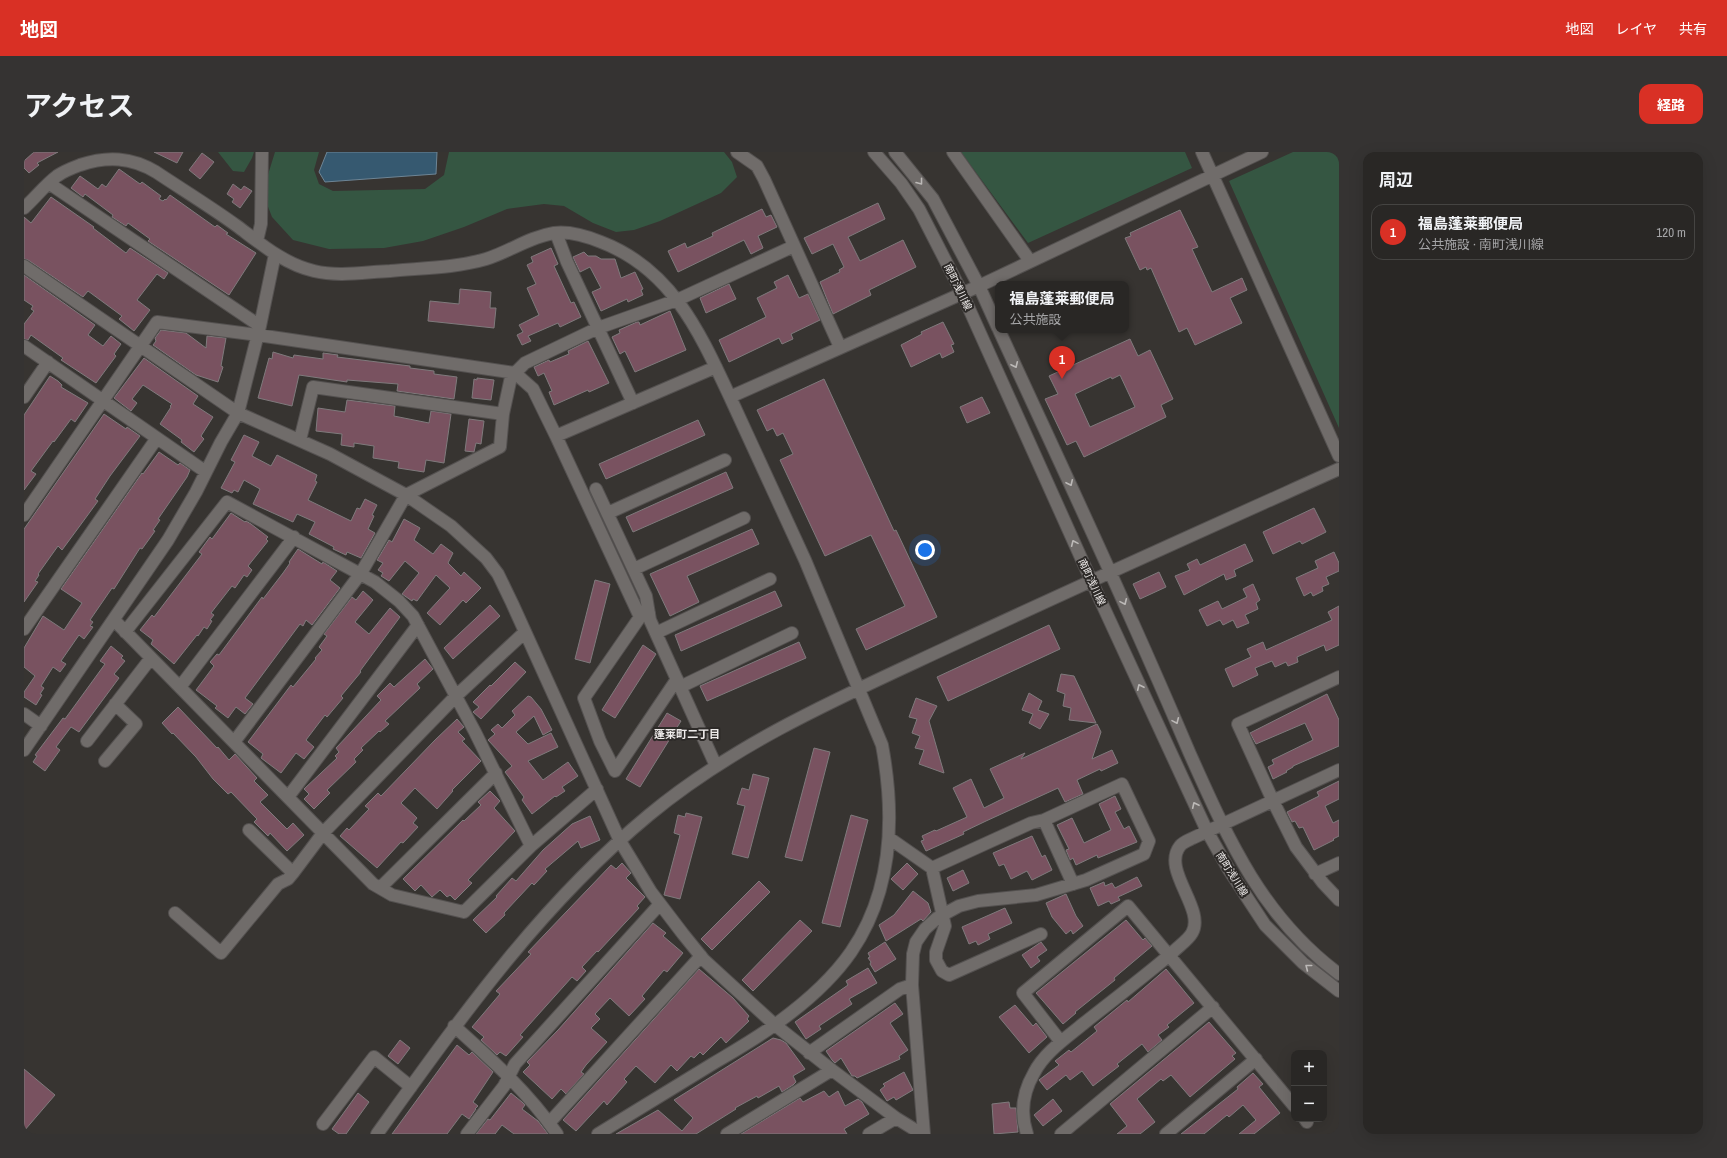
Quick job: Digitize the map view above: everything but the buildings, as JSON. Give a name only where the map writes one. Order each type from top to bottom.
[{"type":"street","points":[[257,241],[261,224],[262,152]]},
{"type":"street","points":[[737,152],[757,166],[840,347]]},
{"type":"street","name":"南町浅川線","points":[[874,152],[901,183],[919,209],[962,293],[1091,580],[1207,831],[1229,870],[1265,925],[1303,963],[1339,991]]},
{"type":"street","name":"南町浅川線","points":[[895,152],[933,199],[995,323]]},
{"type":"street","points":[[953,152],[1030,261]]},
{"type":"street","points":[[1202,152],[1339,456]]},
{"type":"street","points":[[730,397],[978,286],[1262,152]]},
{"type":"street","points":[[24,208],[66,170],[91,161],[125,159],[144,165],[156,172],[275,254],[295,265],[314,271],[330,273],[469,264],[489,258],[538,236],[556,232],[583,235],[607,244],[625,254],[654,274],[678,300],[694,324],[716,367],[805,560],[882,745],[888,778],[889,838],[887,858],[877,899],[866,926],[851,952],[833,974],[811,996],[775,1025],[598,1134]]},
{"type":"street","points":[[50,184],[259,331]]},
{"type":"street","points":[[556,232],[567,262],[633,403]]},
{"type":"street","points":[[234,742],[361,573],[406,495],[500,447],[503,414],[511,377],[525,363],[598,328],[678,300],[794,246]]},
{"type":"street","points":[[24,750],[168,540],[196,492],[238,413],[259,331],[275,254]]},
{"type":"street","points":[[24,266],[238,413],[330,454],[406,495],[451,526],[486,558],[498,574],[620,841],[660,904],[701,956],[775,1025],[809,1053],[896,1118],[923,1134]]},
{"type":"street","points":[[24,515],[139,345],[157,322],[259,331],[515,373],[533,389],[645,615],[656,633],[716,766]]},
{"type":"street","name":"南町浅川線","points":[[1000,333],[1110,572],[1222,825],[1244,866],[1279,918],[1323,962],[1339,974]]},
{"type":"street","points":[[24,346],[206,472]]},
{"type":"street","points":[[24,397],[48,362]]},
{"type":"street","points":[[556,436],[716,367]]},
{"type":"street","points":[[300,440],[313,387],[503,414]]},
{"type":"street","points":[[24,629],[157,438]]},
{"type":"street","points":[[608,513],[725,460]]},
{"type":"street","points":[[377,1134],[454,1026],[498,970],[539,922],[580,879],[620,841],[650,815],[716,766],[807,713],[1091,580],[1339,469]]},
{"type":"street","points":[[596,489],[646,596],[645,615],[584,698],[600,741],[615,771],[679,683],[792,633]]},
{"type":"street","points":[[125,632],[227,502],[294,537],[376,582],[413,616],[496,773],[531,846]]},
{"type":"street","points":[[634,569],[744,518]]},
{"type":"street","points":[[180,687],[294,537]]},
{"type":"street","points":[[656,633],[770,579]]},
{"type":"street","points":[[114,620],[373,884],[392,895],[464,912],[531,846],[597,789]]},
{"type":"street","points":[[288,797],[418,625]]},
{"type":"street","points":[[175,914],[221,952],[278,884],[288,879],[323,833],[456,696],[525,632]]},
{"type":"street","points":[[87,741],[151,658]]},
{"type":"street","points":[[1339,677],[1238,724],[1296,847],[1315,874],[1339,900]]},
{"type":"street","points":[[105,761],[136,724],[115,704]]},
{"type":"street","points":[[24,714],[41,726]]},
{"type":"street","points":[[1027,1134],[1022,1112],[1029,1083],[1041,1062],[1062,1042],[1170,954],[1192,933],[1194,922],[1193,913],[1176,867],[1177,853],[1181,845],[1207,831],[1339,770]]},
{"type":"street","points":[[380,888],[496,773]]},
{"type":"street","points":[[923,1134],[912,985],[913,954],[916,942],[931,922],[959,906],[978,901],[1036,895],[1086,880],[1144,854],[1149,841],[1122,784],[1044,820],[1031,824],[932,868]]},
{"type":"street","points":[[1044,820],[1073,884]]},
{"type":"street","points":[[249,830],[293,873]]},
{"type":"street","points":[[889,838],[932,868],[945,929],[936,956],[940,969],[947,974],[949,975],[1041,934]]},
{"type":"street","points":[[1315,874],[1339,863]]},
{"type":"street","points":[[467,1134],[510,1076],[515,1064],[660,904]]},
{"type":"street","points":[[1062,1042],[1023,993],[1128,906],[1170,954],[1291,1102]]},
{"type":"street","points":[[549,1123],[701,956]]},
{"type":"street","points":[[809,1053],[900,989],[912,985]]},
{"type":"street","points":[[1061,1134],[1214,1007]]},
{"type":"street","points":[[454,1026],[510,1076],[557,1134]]},
{"type":"street","points":[[323,1124],[374,1057],[411,1087]]},
{"type":"street","points":[[1166,1134],[1256,1059]]},
{"type":"street","points":[[727,1134],[832,1070]]},
{"type":"street","points":[[869,1134],[896,1118]]},
{"type":"green space","points":[[218,152],[254,152],[244,172],[233,171]]},
{"type":"green space","points":[[275,152],[319,152],[314,170],[319,184],[333,191],[425,189],[444,175],[449,152],[724,152],[732,162],[737,177],[721,193],[660,221],[634,230],[616,232],[593,223],[564,206],[544,204],[507,209],[464,227],[423,241],[384,248],[329,249],[293,240],[272,217],[267,204],[266,181]]},
{"type":"green space","points":[[961,152],[1185,152],[1192,168],[1028,243]]},
{"type":"green space","points":[[1293,152],[1339,152],[1339,428],[1229,181]]},
{"type":"water","points":[[327,152],[437,152],[436,174],[325,182],[319,172]]},
{"type":"place","name":"福島蓬莱郵便局","points":[[1062,379]]},
{"type":"district","name":"蓬莱町二丁目","points":[[687,734]]}]
